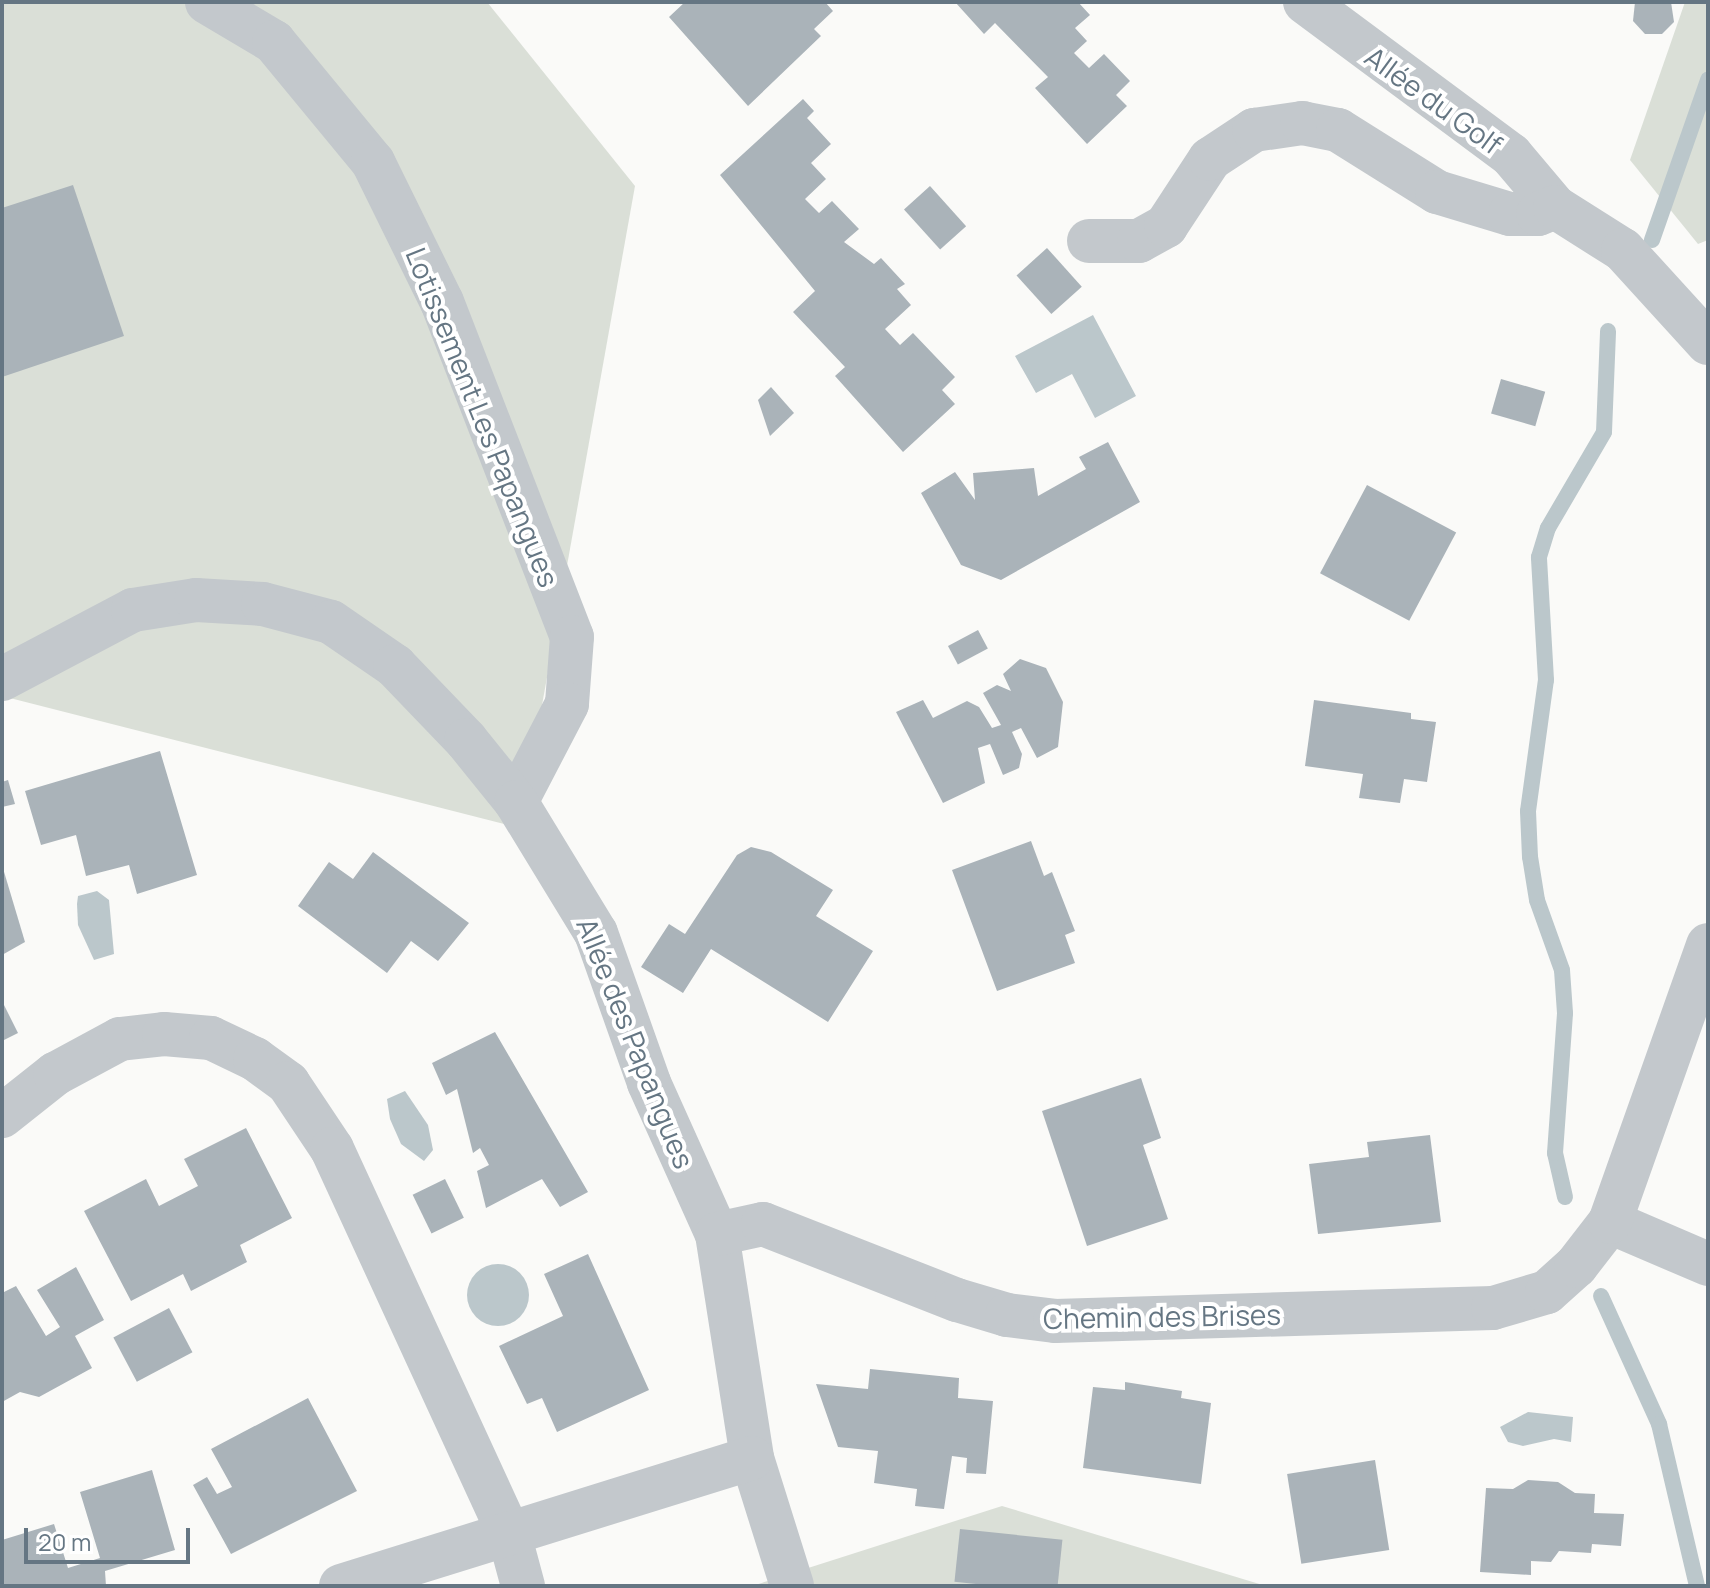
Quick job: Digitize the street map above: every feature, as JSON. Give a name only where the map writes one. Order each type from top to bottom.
[{"type":"street","name":"Lotissement Les Papangues","points":[[207,2],[274,42],[373,162],[442,302],[572,637],[567,704],[516,802]]},
{"type":"street","name":"Allée du Golf","points":[[1305,2],[1511,155],[1555,207],[1623,250],[1708,343]]},
{"type":"street","points":[[1089,241],[1139,241],[1166,226],[1210,159],[1254,130],[1302,123],[1338,130],[1437,192],[1510,214],[1538,214],[1555,207]]},
{"type":"street","name":"Allée des Papangues","points":[[2,679],[133,610],[196,600],[263,604],[331,622],[395,666],[466,740],[516,802],[596,933],[649,1083],[717,1234]]},
{"type":"street","name":"Chemin des Brises","points":[[717,1234],[763,1224],[957,1300],[1007,1315],[1055,1321],[1493,1308],[1547,1292],[1576,1266],[1610,1222],[1708,945]]},
{"type":"street","points":[[2,1116],[65,1067],[120,1039],[164,1034],[211,1038],[255,1059],[288,1083],[332,1149],[509,1534],[523,1586]]},
{"type":"street","points":[[1610,1222],[1708,1264]]},
{"type":"street","points":[[717,1234],[752,1458],[792,1586]]},
{"type":"street","points":[[341,1586],[752,1458]]},
{"type":"shaded area","points":[[2,2],[487,2],[635,186],[520,828],[2,696]]},
{"type":"shaded area","points":[[1685,2],[1708,2],[1708,240],[1698,244],[1630,160]]},
{"type":"shaded area","points":[[1093,315],[1136,396],[1095,418],[1072,374],[1036,393],[1015,356]]},
{"type":"shaded area","points":[[97,891],[109,900],[114,954],[94,960],[78,925],[77,904],[78,896]]},
{"type":"shaded area","points":[[405,1091],[428,1125],[433,1150],[424,1161],[401,1144],[390,1119],[387,1099]]},
{"type":"shaded area","points":[[498,1264],[520,1273],[529,1295],[520,1317],[498,1326],[476,1317],[467,1295],[476,1273]]},
{"type":"shaded area","points":[[1528,1412],[1573,1417],[1571,1442],[1554,1439],[1523,1446],[1508,1442],[1500,1427]]},
{"type":"shaded area","points":[[1002,1506],[1266,1586],[752,1586]]},
{"type":"building","points":[[685,2],[825,2],[833,11],[814,29],[821,36],[748,106],[669,17]]},
{"type":"building","points":[[955,2],[1078,2],[1090,15],[1075,28],[1087,41],[1074,53],[1089,68],[1104,54],[1130,81],[1116,95],[1127,106],[1087,144],[1035,88],[1048,77],[995,23],[984,34]]},
{"type":"building","points":[[1635,2],[1671,2],[1674,22],[1662,34],[1645,34],[1633,21]]},
{"type":"building","points":[[803,99],[814,111],[807,118],[831,144],[811,163],[826,179],[805,199],[819,213],[832,201],[859,229],[844,242],[874,264],[881,258],[905,284],[897,289],[911,305],[885,329],[900,345],[913,333],[955,377],[942,390],[955,404],[903,452],[835,376],[845,367],[793,312],[815,291],[720,175]]},
{"type":"building","points":[[73,185],[124,336],[2,377],[2,208]]},
{"type":"building","points":[[930,186],[966,226],[940,250],[904,209]]},
{"type":"building","points":[[1047,248],[1082,287],[1051,314],[1017,275]]},
{"type":"building","points":[[1501,379],[1545,392],[1535,426],[1491,414]]},
{"type":"building","points":[[771,387],[794,413],[770,436],[758,400]]},
{"type":"building","points":[[1108,442],[1140,502],[1001,580],[961,565],[921,493],[955,472],[975,500],[973,473],[1034,468],[1038,496],[1086,469],[1079,457]]},
{"type":"building","points":[[1367,485],[1456,532],[1409,621],[1320,573]]},
{"type":"building","points":[[978,630],[988,649],[958,665],[948,646]]},
{"type":"building","points":[[1020,659],[1046,668],[1063,702],[1058,747],[1037,758],[1021,728],[1012,732],[1022,754],[1019,768],[1003,775],[990,744],[978,748],[985,783],[943,803],[896,712],[923,700],[933,718],[967,701],[979,707],[992,728],[1001,725],[983,693],[997,685],[1011,691],[1003,674]]},
{"type":"building","points":[[1314,700],[1411,713],[1411,719],[1436,722],[1427,782],[1404,779],[1400,803],[1359,798],[1363,774],[1305,766]]},
{"type":"building","points":[[160,751],[197,875],[137,894],[129,865],[86,876],[76,835],[41,845],[25,791]]},
{"type":"building","points":[[8,780],[15,804],[2,807],[2,782]]},
{"type":"building","points":[[1031,841],[1044,876],[1052,872],[1075,931],[1065,935],[1075,963],[997,991],[952,870]]},
{"type":"building","points":[[751,847],[771,852],[833,890],[816,916],[873,951],[828,1022],[711,949],[683,993],[641,967],[669,924],[685,934],[737,855]]},
{"type":"building","points":[[373,852],[469,923],[438,961],[411,941],[387,973],[298,906],[329,862],[353,879]]},
{"type":"building","points":[[2,865],[25,942],[2,955]]},
{"type":"building","points":[[2,1001],[18,1033],[2,1041]]},
{"type":"building","points":[[495,1032],[588,1192],[560,1207],[542,1179],[486,1208],[477,1171],[489,1165],[480,1148],[473,1153],[457,1089],[446,1095],[432,1063]]},
{"type":"building","points":[[1141,1078],[1161,1138],[1143,1145],[1168,1219],[1087,1246],[1042,1111]]},
{"type":"building","points":[[246,1128],[292,1218],[240,1245],[247,1262],[191,1291],[183,1274],[131,1301],[84,1211],[146,1179],[159,1206],[198,1186],[184,1159]]},
{"type":"building","points":[[1430,1135],[1441,1222],[1318,1234],[1309,1164],[1369,1157],[1367,1142]]},
{"type":"building","points":[[445,1179],[464,1218],[431,1233],[413,1195]]},
{"type":"building","points":[[588,1254],[649,1390],[557,1432],[542,1398],[527,1404],[499,1346],[563,1316],[544,1274]]},
{"type":"building","points":[[76,1267],[104,1320],[75,1336],[92,1368],[39,1397],[20,1392],[2,1402],[2,1293],[16,1286],[46,1336],[60,1327],[37,1290]]},
{"type":"building","points":[[169,1308],[192,1352],[137,1382],[113,1338]]},
{"type":"building","points":[[870,1369],[959,1378],[958,1398],[993,1401],[986,1474],[966,1473],[967,1458],[952,1456],[944,1509],[915,1506],[917,1489],[874,1483],[878,1451],[838,1447],[816,1384],[868,1389]]},
{"type":"building","points":[[1125,1382],[1182,1391],[1181,1398],[1211,1403],[1201,1484],[1083,1468],[1093,1387],[1125,1390]]},
{"type":"building","points":[[308,1398],[357,1491],[231,1554],[193,1485],[207,1477],[217,1494],[232,1487],[211,1449]]},
{"type":"building","points":[[1375,1460],[1389,1550],[1301,1564],[1287,1474]]},
{"type":"building","points":[[152,1470],[175,1550],[105,1571],[106,1586],[2,1586],[2,1540],[54,1524],[68,1568],[100,1558],[80,1492]]},
{"type":"building","points":[[1528,1480],[1558,1482],[1575,1493],[1595,1494],[1594,1513],[1624,1514],[1621,1546],[1592,1544],[1591,1553],[1559,1551],[1551,1562],[1531,1561],[1531,1575],[1480,1572],[1486,1488],[1513,1489]]},
{"type":"building","points":[[960,1529],[1062,1540],[1058,1586],[995,1586],[954,1582]]},
{"type":"waterway","points":[[1652,240],[1708,80]]},
{"type":"waterway","points":[[1565,1197],[1555,1153],[1565,1013],[1562,970],[1537,900],[1530,857],[1528,811],[1546,680],[1539,557],[1548,528],[1604,432],[1608,331]]},
{"type":"waterway","points":[[1601,1296],[1659,1424],[1697,1586]]}]
